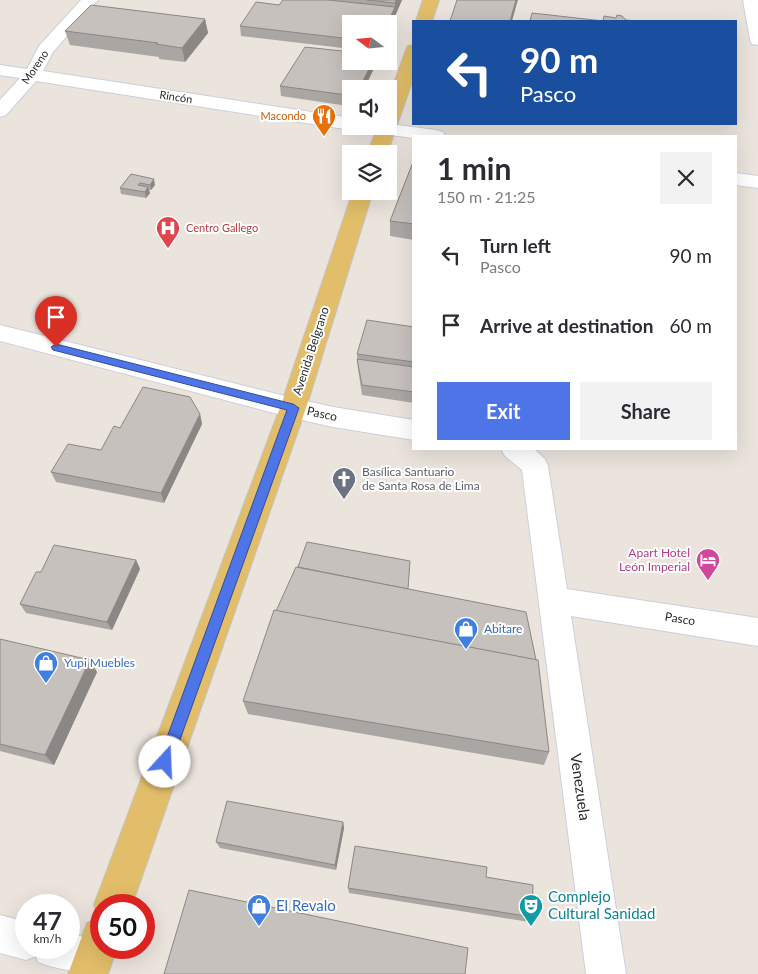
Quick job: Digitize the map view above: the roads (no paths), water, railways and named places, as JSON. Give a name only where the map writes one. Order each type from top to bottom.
[{"type":"main road","points":[[424,20],[431,0]]},
{"type":"main road","points":[[397,98],[412,56]]},
{"type":"main road","name":"Avenida Belgrano","points":[[117,894],[293,408],[360,200]]},
{"type":"street","name":"Moreno","points":[[0,111],[32,75],[45,50],[90,0]]},
{"type":"street","points":[[751,0],[758,40]]},
{"type":"street","name":"Rincón","points":[[0,70],[342,123]]},
{"type":"street","points":[[397,128],[431,135]]},
{"type":"street","points":[[737,179],[758,182]]},
{"type":"street","name":"Pasco","points":[[0,333],[293,408],[332,417],[412,430]]},
{"type":"street","points":[[515,450],[534,466],[554,600]]},
{"type":"street","name":"Pasco","points":[[554,600],[758,632]]},
{"type":"street","name":"Venezuela","points":[[554,600],[606,974]]},
{"type":"street","points":[[0,934],[15,938]]},
{"type":"place","name":"Macondo","points":[[324,137]]},
{"type":"place","name":"Centro Gallego","points":[[168,249]]},
{"type":"place","name":"Basílica Santuario de Santa Rosa de Lima","points":[[344,500]]},
{"type":"place","name":"Apart Hotel León Imperial","points":[[708,581]]},
{"type":"place","name":"Abitare","points":[[466,650]]},
{"type":"place","name":"Yupi Muebles","points":[[46,684]]},
{"type":"place","name":"El Revalo","points":[[259,927]]},
{"type":"place","name":"Complejo Cultural Sanidad","points":[[531,927]]}]
